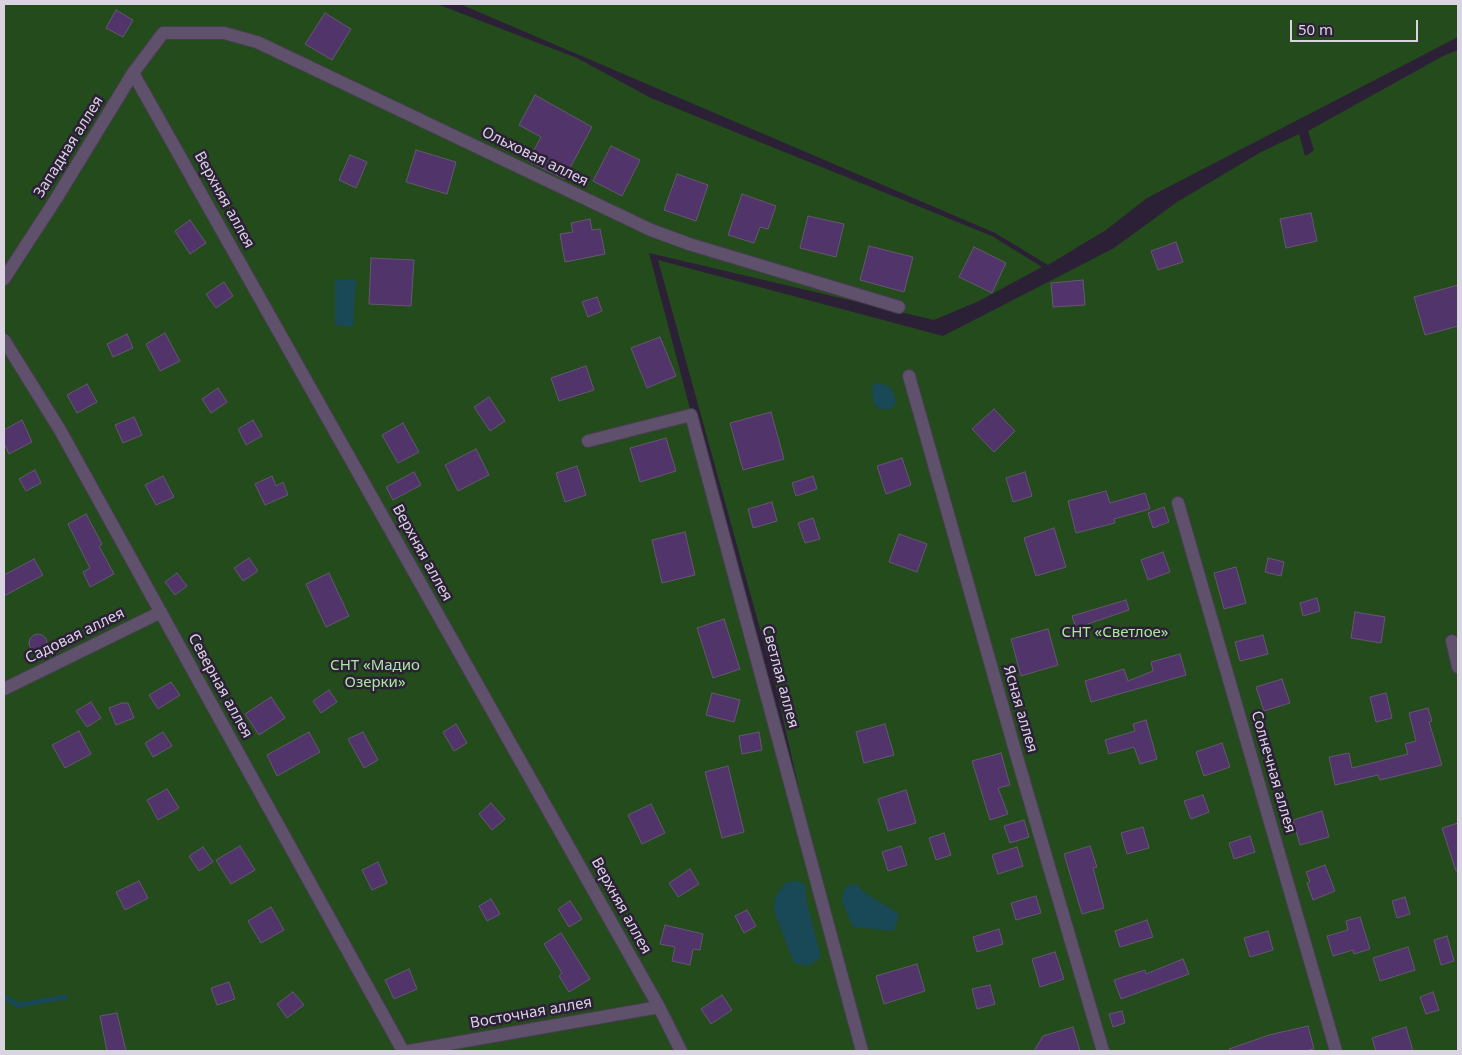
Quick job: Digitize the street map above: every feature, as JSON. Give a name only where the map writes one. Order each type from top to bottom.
[{"type":"street","name":"Западная аллея","points":[[4,279],[56,199],[133,72],[163,33]]},
{"type":"street","name":"Ольховая аллея","points":[[163,33],[224,33],[257,42],[651,230],[698,247],[899,307]]},
{"type":"street","name":"Верхняя аллея","points":[[133,72],[659,1007],[681,1051]]},
{"type":"street","name":"Северная аллея","points":[[4,340],[60,430],[403,1051]]},
{"type":"street","name":"Ясная аллея","points":[[909,376],[1016,754],[1103,1051]]},
{"type":"street","name":"Светлая аллея","points":[[588,441],[691,415],[862,1051]]},
{"type":"street","name":"Солнечная аллея","points":[[1178,502],[1336,1051]]},
{"type":"street","name":"Садовая аллея","points":[[4,689],[161,612]]},
{"type":"street","points":[[1452,641],[1458,667]]},
{"type":"street","name":"Восточная аллея","points":[[408,1051],[659,1007]]},
{"type":"green space","points":[[4,4],[437,4],[577,58],[651,98],[992,236],[1042,267],[979,301],[934,320],[649,253],[851,1020],[775,683],[658,260],[943,336],[1114,248],[1177,202],[1261,152],[1299,134],[1305,156],[1309,154],[1314,150],[1308,131],[1443,56],[1458,50],[1458,1051],[4,1051]]},
{"type":"green space","points":[[460,4],[1458,4],[1458,37],[1147,198],[1106,230],[1048,265],[995,233]]},
{"type":"water","points":[[335,279],[356,279],[353,327],[335,325]]},
{"type":"water","points":[[877,383],[889,386],[893,392],[896,402],[891,409],[879,409],[873,402],[872,386]]},
{"type":"water","points":[[799,881],[805,885],[807,903],[821,957],[809,966],[794,963],[774,911],[775,897],[786,882]]},
{"type":"water","points":[[849,885],[859,885],[862,891],[899,914],[894,931],[853,927],[842,902],[843,891]]},
{"type":"building","points":[[116,10],[133,20],[123,37],[106,28]]},
{"type":"building","points":[[325,13],[351,29],[332,60],[305,44]]},
{"type":"building","points":[[535,95],[592,127],[564,179],[528,161],[541,137],[519,125]]},
{"type":"building","points":[[611,146],[640,160],[622,196],[593,181]]},
{"type":"building","points":[[416,150],[456,162],[447,194],[406,182]]},
{"type":"building","points":[[350,155],[367,162],[356,188],[339,180]]},
{"type":"building","points":[[677,174],[708,185],[696,221],[664,210]]},
{"type":"building","points":[[742,194],[776,206],[768,229],[760,227],[754,243],[728,235]]},
{"type":"building","points":[[1311,213],[1317,241],[1286,248],[1280,219]]},
{"type":"building","points":[[808,216],[844,224],[836,257],[800,248]]},
{"type":"building","points":[[590,219],[592,230],[600,229],[605,254],[565,262],[560,234],[573,232],[571,223]]},
{"type":"building","points":[[190,220],[206,243],[190,254],[175,231]]},
{"type":"building","points":[[1176,242],[1183,262],[1158,270],[1151,251]]},
{"type":"building","points":[[869,246],[913,257],[904,292],[860,280]]},
{"type":"building","points":[[974,247],[1006,263],[992,293],[959,277]]},
{"type":"building","points":[[371,258],[414,260],[411,306],[369,304]]},
{"type":"building","points":[[1083,280],[1085,305],[1053,307],[1051,283]]},
{"type":"building","points":[[224,282],[233,296],[216,308],[206,294]]},
{"type":"building","points":[[1458,285],[1458,326],[1425,335],[1414,297]]},
{"type":"building","points":[[597,297],[602,311],[588,317],[582,302]]},
{"type":"building","points":[[165,333],[180,361],[160,371],[146,344]]},
{"type":"building","points":[[127,334],[133,348],[113,357],[107,344]]},
{"type":"building","points":[[660,337],[676,376],[647,388],[631,348]]},
{"type":"building","points":[[586,366],[594,390],[559,401],[551,378]]},
{"type":"building","points":[[87,384],[97,402],[77,413],[67,395]]},
{"type":"building","points":[[218,388],[227,402],[211,413],[202,399]]},
{"type":"building","points":[[489,397],[505,421],[490,431],[474,407]]},
{"type":"building","points":[[994,409],[1015,431],[994,452],[972,429]]},
{"type":"building","points":[[771,412],[784,459],[743,470],[730,423]]},
{"type":"building","points":[[134,417],[142,435],[123,443],[115,425]]},
{"type":"building","points":[[22,420],[32,442],[9,454],[4,443],[4,430]]},
{"type":"building","points":[[253,420],[262,436],[246,445],[238,429]]},
{"type":"building","points":[[403,423],[419,452],[398,463],[382,435]]},
{"type":"building","points":[[666,438],[676,471],[640,482],[630,448]]},
{"type":"building","points":[[476,449],[489,475],[458,491],[445,465]]},
{"type":"building","points":[[902,458],[911,485],[886,494],[877,466]]},
{"type":"building","points":[[577,466],[586,495],[565,502],[556,473]]},
{"type":"building","points":[[35,470],[41,483],[26,491],[19,479]]},
{"type":"building","points":[[414,472],[421,485],[393,500],[386,487]]},
{"type":"building","points":[[1025,472],[1032,496],[1013,502],[1006,478]]},
{"type":"building","points":[[163,476],[174,497],[156,505],[145,485]]},
{"type":"building","points":[[272,476],[276,486],[283,482],[288,495],[265,505],[255,484]]},
{"type":"building","points":[[813,476],[817,489],[796,496],[792,483]]},
{"type":"building","points":[[1106,491],[1110,503],[1145,493],[1150,509],[1114,519],[1115,523],[1076,533],[1068,501]]},
{"type":"building","points":[[772,502],[777,521],[753,528],[748,509]]},
{"type":"building","points":[[1164,507],[1169,522],[1153,528],[1148,513]]},
{"type":"building","points":[[86,514],[102,544],[99,546],[114,574],[90,587],[83,572],[90,568],[68,524]]},
{"type":"building","points":[[813,518],[820,539],[805,543],[798,523]]},
{"type":"building","points":[[1054,528],[1066,567],[1036,576],[1024,538]]},
{"type":"building","points":[[685,532],[695,575],[662,583],[652,540]]},
{"type":"building","points":[[899,534],[927,544],[917,572],[889,562]]},
{"type":"building","points":[[1163,552],[1170,572],[1148,580],[1141,560]]},
{"type":"building","points":[[249,558],[258,571],[243,581],[234,568]]},
{"type":"building","points":[[1268,558],[1284,562],[1281,576],[1265,572]]},
{"type":"building","points":[[34,559],[43,575],[4,596],[4,575]]},
{"type":"building","points":[[1236,567],[1246,603],[1224,609],[1214,573]]},
{"type":"building","points":[[177,573],[187,586],[175,595],[165,582]]},
{"type":"building","points":[[329,573],[349,616],[326,627],[306,584]]},
{"type":"building","points":[[1317,598],[1320,611],[1303,616],[1300,603]]},
{"type":"building","points":[[1126,600],[1129,610],[1076,628],[1072,616]]},
{"type":"building","points":[[1355,612],[1385,617],[1381,643],[1351,638]]},
{"type":"building","points":[[724,619],[740,669],[713,678],[697,628]]},
{"type":"building","points":[[1048,629],[1058,665],[1021,676],[1011,639]]},
{"type":"building","points":[[38,634],[44,637],[47,643],[44,649],[38,652],[32,649],[29,643],[32,637]]},
{"type":"building","points":[[1263,635],[1268,654],[1240,661],[1235,642]]},
{"type":"building","points":[[1180,654],[1186,675],[1091,702],[1085,681],[1124,669],[1128,681],[1153,671],[1151,662]]},
{"type":"building","points":[[1282,679],[1290,703],[1264,711],[1256,687]]},
{"type":"building","points":[[171,682],[180,695],[158,709],[149,695]]},
{"type":"building","points":[[329,690],[337,702],[321,713],[313,701]]},
{"type":"building","points":[[712,693],[740,700],[734,722],[706,715]]},
{"type":"building","points":[[1386,693],[1392,718],[1376,722],[1370,697]]},
{"type":"building","points":[[271,697],[285,718],[259,735],[245,714]]},
{"type":"building","points":[[91,702],[101,718],[87,727],[76,711]]},
{"type":"building","points":[[122,703],[128,703],[134,718],[116,725],[109,708]]},
{"type":"building","points":[[1428,708],[1432,721],[1429,722],[1442,765],[1380,780],[1378,775],[1335,785],[1329,757],[1349,753],[1352,768],[1408,754],[1405,744],[1416,741],[1409,713]]},
{"type":"building","points":[[1146,720],[1157,759],[1140,764],[1134,747],[1109,754],[1105,740],[1135,731],[1133,724]]},
{"type":"building","points":[[456,724],[467,743],[454,751],[443,732]]},
{"type":"building","points":[[885,724],[894,755],[864,763],[856,732]]},
{"type":"building","points":[[79,731],[91,754],[65,768],[52,745]]},
{"type":"building","points":[[163,732],[172,746],[153,757],[145,743]]},
{"type":"building","points":[[309,732],[320,752],[277,776],[267,755]]},
{"type":"building","points":[[363,732],[378,760],[364,768],[348,739]]},
{"type":"building","points":[[759,732],[762,750],[742,754],[739,736]]},
{"type":"building","points":[[1222,743],[1230,767],[1204,776],[1196,752]]},
{"type":"building","points":[[1001,753],[1010,785],[998,788],[1008,814],[990,820],[972,761]]},
{"type":"building","points":[[728,766],[744,832],[722,838],[705,772]]},
{"type":"building","points":[[167,789],[179,808],[158,820],[147,800]]},
{"type":"building","points":[[906,790],[916,823],[888,831],[878,799]]},
{"type":"building","points":[[1203,795],[1209,812],[1191,819],[1184,801]]},
{"type":"building","points":[[491,803],[505,819],[492,830],[479,814]]},
{"type":"building","points":[[651,804],[665,833],[642,844],[628,815]]},
{"type":"building","points":[[1322,811],[1329,837],[1300,845],[1293,820]]},
{"type":"building","points":[[1024,820],[1029,837],[1010,843],[1004,826]]},
{"type":"building","points":[[1458,823],[1458,870],[1456,871],[1442,828]]},
{"type":"building","points":[[1143,827],[1149,848],[1127,854],[1121,833]]},
{"type":"building","points":[[944,833],[951,855],[936,860],[929,838]]},
{"type":"building","points":[[1250,836],[1255,852],[1234,859],[1229,843]]},
{"type":"building","points":[[240,846],[255,870],[231,884],[216,860]]},
{"type":"building","points":[[901,846],[907,865],[888,871],[882,852]]},
{"type":"building","points":[[1090,846],[1097,867],[1093,868],[1104,908],[1082,914],[1064,854]]},
{"type":"building","points":[[203,847],[213,862],[199,871],[189,856]]},
{"type":"building","points":[[1017,847],[1023,866],[998,874],[992,855]]},
{"type":"building","points":[[378,862],[387,883],[372,890],[362,870]]},
{"type":"building","points":[[1325,865],[1335,891],[1313,900],[1307,883],[1310,882],[1306,872]]},
{"type":"building","points":[[690,869],[699,884],[678,897],[669,883]]},
{"type":"building","points":[[139,881],[148,898],[125,910],[116,892]]},
{"type":"building","points":[[1036,896],[1041,913],[1016,920],[1011,903]]},
{"type":"building","points":[[1405,897],[1410,914],[1397,918],[1392,901]]},
{"type":"building","points":[[491,899],[500,914],[487,921],[479,906]]},
{"type":"building","points":[[570,901],[582,919],[569,927],[558,909]]},
{"type":"building","points":[[271,907],[284,930],[261,943],[248,921]]},
{"type":"building","points":[[747,910],[756,926],[744,933],[735,916]]},
{"type":"building","points":[[1360,917],[1370,949],[1354,954],[1353,950],[1333,956],[1327,936],[1348,930],[1346,921]]},
{"type":"building","points":[[1147,920],[1153,937],[1120,947],[1115,931]]},
{"type":"building","points":[[665,925],[703,934],[700,950],[693,949],[690,965],[672,961],[675,947],[660,944]]},
{"type":"building","points":[[999,929],[1003,944],[977,952],[973,937]]},
{"type":"building","points":[[1268,931],[1273,950],[1250,957],[1244,938]]},
{"type":"building","points":[[561,933],[590,979],[569,992],[559,976],[562,973],[544,944]]},
{"type":"building","points":[[1447,936],[1454,961],[1441,965],[1434,940]]},
{"type":"building","points":[[1408,947],[1415,970],[1380,981],[1373,958]]},
{"type":"building","points":[[1055,952],[1064,979],[1040,987],[1032,959]]},
{"type":"building","points":[[1183,959],[1189,974],[1121,999],[1114,980],[1145,970],[1146,974]]},
{"type":"building","points":[[917,964],[925,991],[884,1004],[876,976]]},
{"type":"building","points":[[409,969],[417,989],[394,999],[385,980]]},
{"type":"building","points":[[229,982],[235,999],[217,1005],[211,988]]},
{"type":"building","points":[[990,985],[995,1004],[977,1009],[972,989]]},
{"type":"building","points":[[293,992],[304,1005],[287,1018],[277,1004]]},
{"type":"building","points":[[1433,992],[1439,1010],[1426,1014],[1420,997]]},
{"type":"building","points":[[722,995],[732,1010],[711,1024],[701,1009]]},
{"type":"building","points":[[1122,1011],[1125,1023],[1113,1027],[1109,1014]]},
{"type":"building","points":[[117,1013],[126,1051],[107,1051],[100,1016]]},
{"type":"building","points":[[1308,1026],[1314,1049],[1304,1051],[1230,1051],[1229,1049],[1269,1035]]},
{"type":"building","points":[[1073,1027],[1080,1051],[1034,1051],[1043,1036]]},
{"type":"building","points":[[1406,1027],[1413,1051],[1376,1051],[1372,1038]]},
{"type":"waterway","points":[[4,997],[18,1005],[66,997]]},
{"type":"park label","name":"СНТ «Светлое»","points":[[1115,633]]},
{"type":"park label","name":"СНТ «Мадио Озерки»","points":[[375,674]]}]
